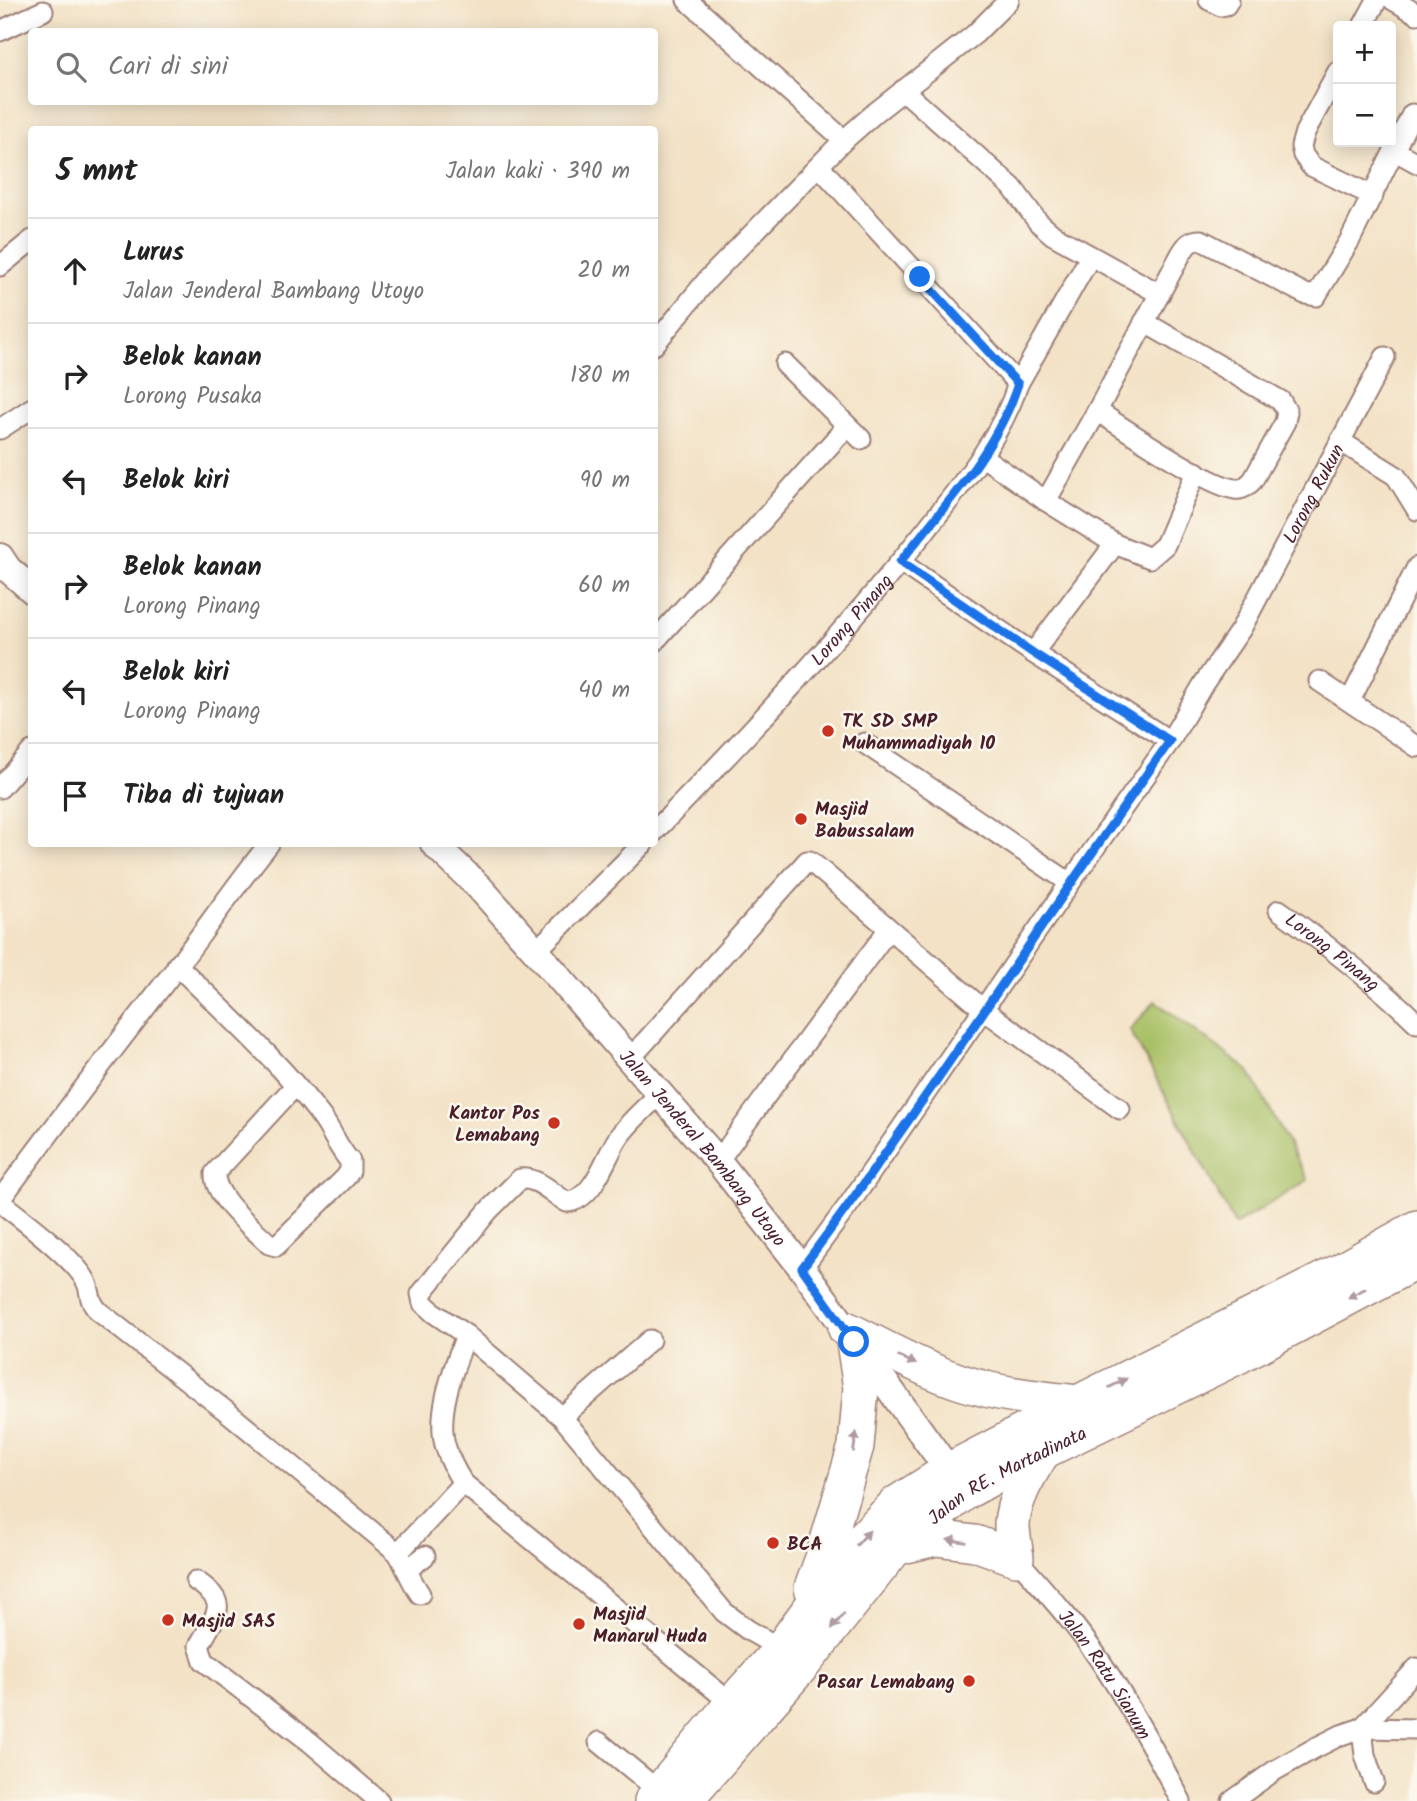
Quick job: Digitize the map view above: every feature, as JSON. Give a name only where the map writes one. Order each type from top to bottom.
[{"type":"highway","points":[[665,1798],[699,1745],[790,1636],[855,1547],[896,1504],[956,1481],[1077,1403],[1339,1272],[1417,1228]]},
{"type":"highway","name":"Jalan RE. Martadinata","points":[[665,1798],[803,1664],[896,1547],[956,1481],[1042,1452],[1236,1357],[1417,1261]]},
{"type":"highway","points":[[850,1336],[910,1362],[984,1389],[1077,1403]]},
{"type":"highway","points":[[790,1636],[823,1558],[856,1446],[861,1388],[850,1336]]},
{"type":"highway","points":[[896,1547],[936,1538],[975,1543],[1016,1558],[1012,1524],[1017,1502],[1025,1481],[1042,1452]]},
{"type":"street","points":[[687,0],[844,140]]},
{"type":"street","points":[[658,340],[708,279],[844,140],[975,34],[1009,0]]},
{"type":"street","points":[[1209,0],[1221,6],[1226,5],[1229,0]]},
{"type":"street","points":[[1366,21],[1377,0]]},
{"type":"street","points":[[1393,0],[1417,15]]},
{"type":"street","points":[[0,31],[43,10]]},
{"type":"street","points":[[1333,80],[1305,132],[1301,146],[1303,155],[1311,166],[1373,196]]},
{"type":"street","points":[[903,90],[1012,187],[1038,222],[1053,235],[1160,294]]},
{"type":"street","points":[[1046,500],[1188,243],[1201,240],[1305,294],[1316,296],[1350,240],[1412,114]]},
{"type":"street","points":[[1395,150],[1417,163]]},
{"type":"street","points":[[819,166],[1018,384]]},
{"type":"street","points":[[0,266],[28,243]]},
{"type":"street","name":"Lorong Pinang","points":[[658,828],[809,668],[900,562],[983,457],[1012,402],[1018,384],[1090,257]]},
{"type":"street","points":[[1097,411],[1196,472],[1238,490],[1254,480],[1285,422],[1287,412],[1281,401],[1144,322]]},
{"type":"street","name":"Lorong Rukun","points":[[802,1268],[850,1203],[1170,741],[1204,683],[1241,629],[1385,357]]},
{"type":"street","points":[[658,638],[854,432],[786,364]]},
{"type":"street","points":[[0,429],[28,411]]},
{"type":"street","points":[[1340,441],[1396,476],[1417,510]]},
{"type":"street","points":[[983,457],[1115,544],[1150,558],[1159,553],[1165,545],[1196,472]]},
{"type":"street","points":[[1033,653],[1115,544]]},
{"type":"street","points":[[0,557],[8,569],[28,586]]},
{"type":"street","points":[[900,562],[1033,653],[1170,741]]},
{"type":"street","points":[[1350,701],[1417,567]]},
{"type":"street","points":[[1319,681],[1417,747]]},
{"type":"street","points":[[864,743],[1070,883]]},
{"type":"street","points":[[0,788],[28,756]]},
{"type":"street","points":[[267,847],[234,887],[82,1088],[0,1201],[76,1269],[86,1281],[89,1296],[98,1311],[231,1415],[403,1561],[420,1594]]},
{"type":"street","name":"Jalan Jenderal Bambang Utoyo","points":[[437,847],[479,887],[718,1161],[802,1268],[956,1481]]},
{"type":"street","points":[[536,951],[640,847]]},
{"type":"street","points":[[629,1060],[807,861],[810,861],[984,1010],[1120,1109]]},
{"type":"street","name":"Lorong Pinang","points":[[1279,910],[1340,955],[1417,1023]]},
{"type":"street","points":[[718,1161],[888,930]]},
{"type":"street","points":[[177,965],[295,1086],[322,1117],[335,1142],[350,1161],[345,1178],[276,1246],[269,1244],[234,1210],[215,1182],[215,1173],[295,1086]]},
{"type":"street","points":[[659,1094],[620,1135],[594,1184],[576,1200],[567,1202],[532,1179],[520,1179],[488,1211],[423,1291],[423,1303],[466,1335],[562,1417],[724,1612],[748,1630],[790,1636]]},
{"type":"street","points":[[466,1335],[449,1383],[443,1420],[444,1445],[463,1483],[732,1704]]},
{"type":"street","points":[[562,1417],[650,1340]]},
{"type":"street","points":[[403,1561],[463,1483]]},
{"type":"street","points":[[403,1561],[425,1556]]},
{"type":"street","name":"Jalan Ratu Sianum","points":[[1016,1558],[1053,1600],[1100,1661],[1140,1724],[1181,1801]]},
{"type":"street","points":[[197,1581],[212,1591],[218,1599],[218,1609],[199,1646],[204,1661],[310,1742],[379,1801]]},
{"type":"street","points":[[1374,1782],[1365,1755],[1362,1728],[1417,1668]]},
{"type":"street","points":[[1232,1801],[1274,1771],[1341,1735],[1362,1728],[1417,1729]]},
{"type":"street","points":[[599,1742],[665,1798]]},
{"type":"green space","points":[[1155,1001],[1249,1071],[1308,1180],[1235,1225],[1130,1030]]},
{"type":"place","name":"TK SD SMP Muhammadiyah 10","points":[[828,731]]},
{"type":"place","name":"Masjid Babussalam","points":[[801,819]]},
{"type":"place","name":"Kantor Pos Lemabang","points":[[554,1123]]},
{"type":"place","name":"BCA","points":[[773,1543]]},
{"type":"place","name":"Masjid SAS","points":[[168,1620]]},
{"type":"place","name":"Masjid Manarul Huda","points":[[579,1624]]},
{"type":"place","name":"Pasar Lemabang","points":[[969,1681]]},
{"type":"route","points":[[854,1342],[802,1268],[850,1203],[1170,741],[1033,653],[900,562],[983,457],[1012,402],[1018,384],[920,277]]}]
